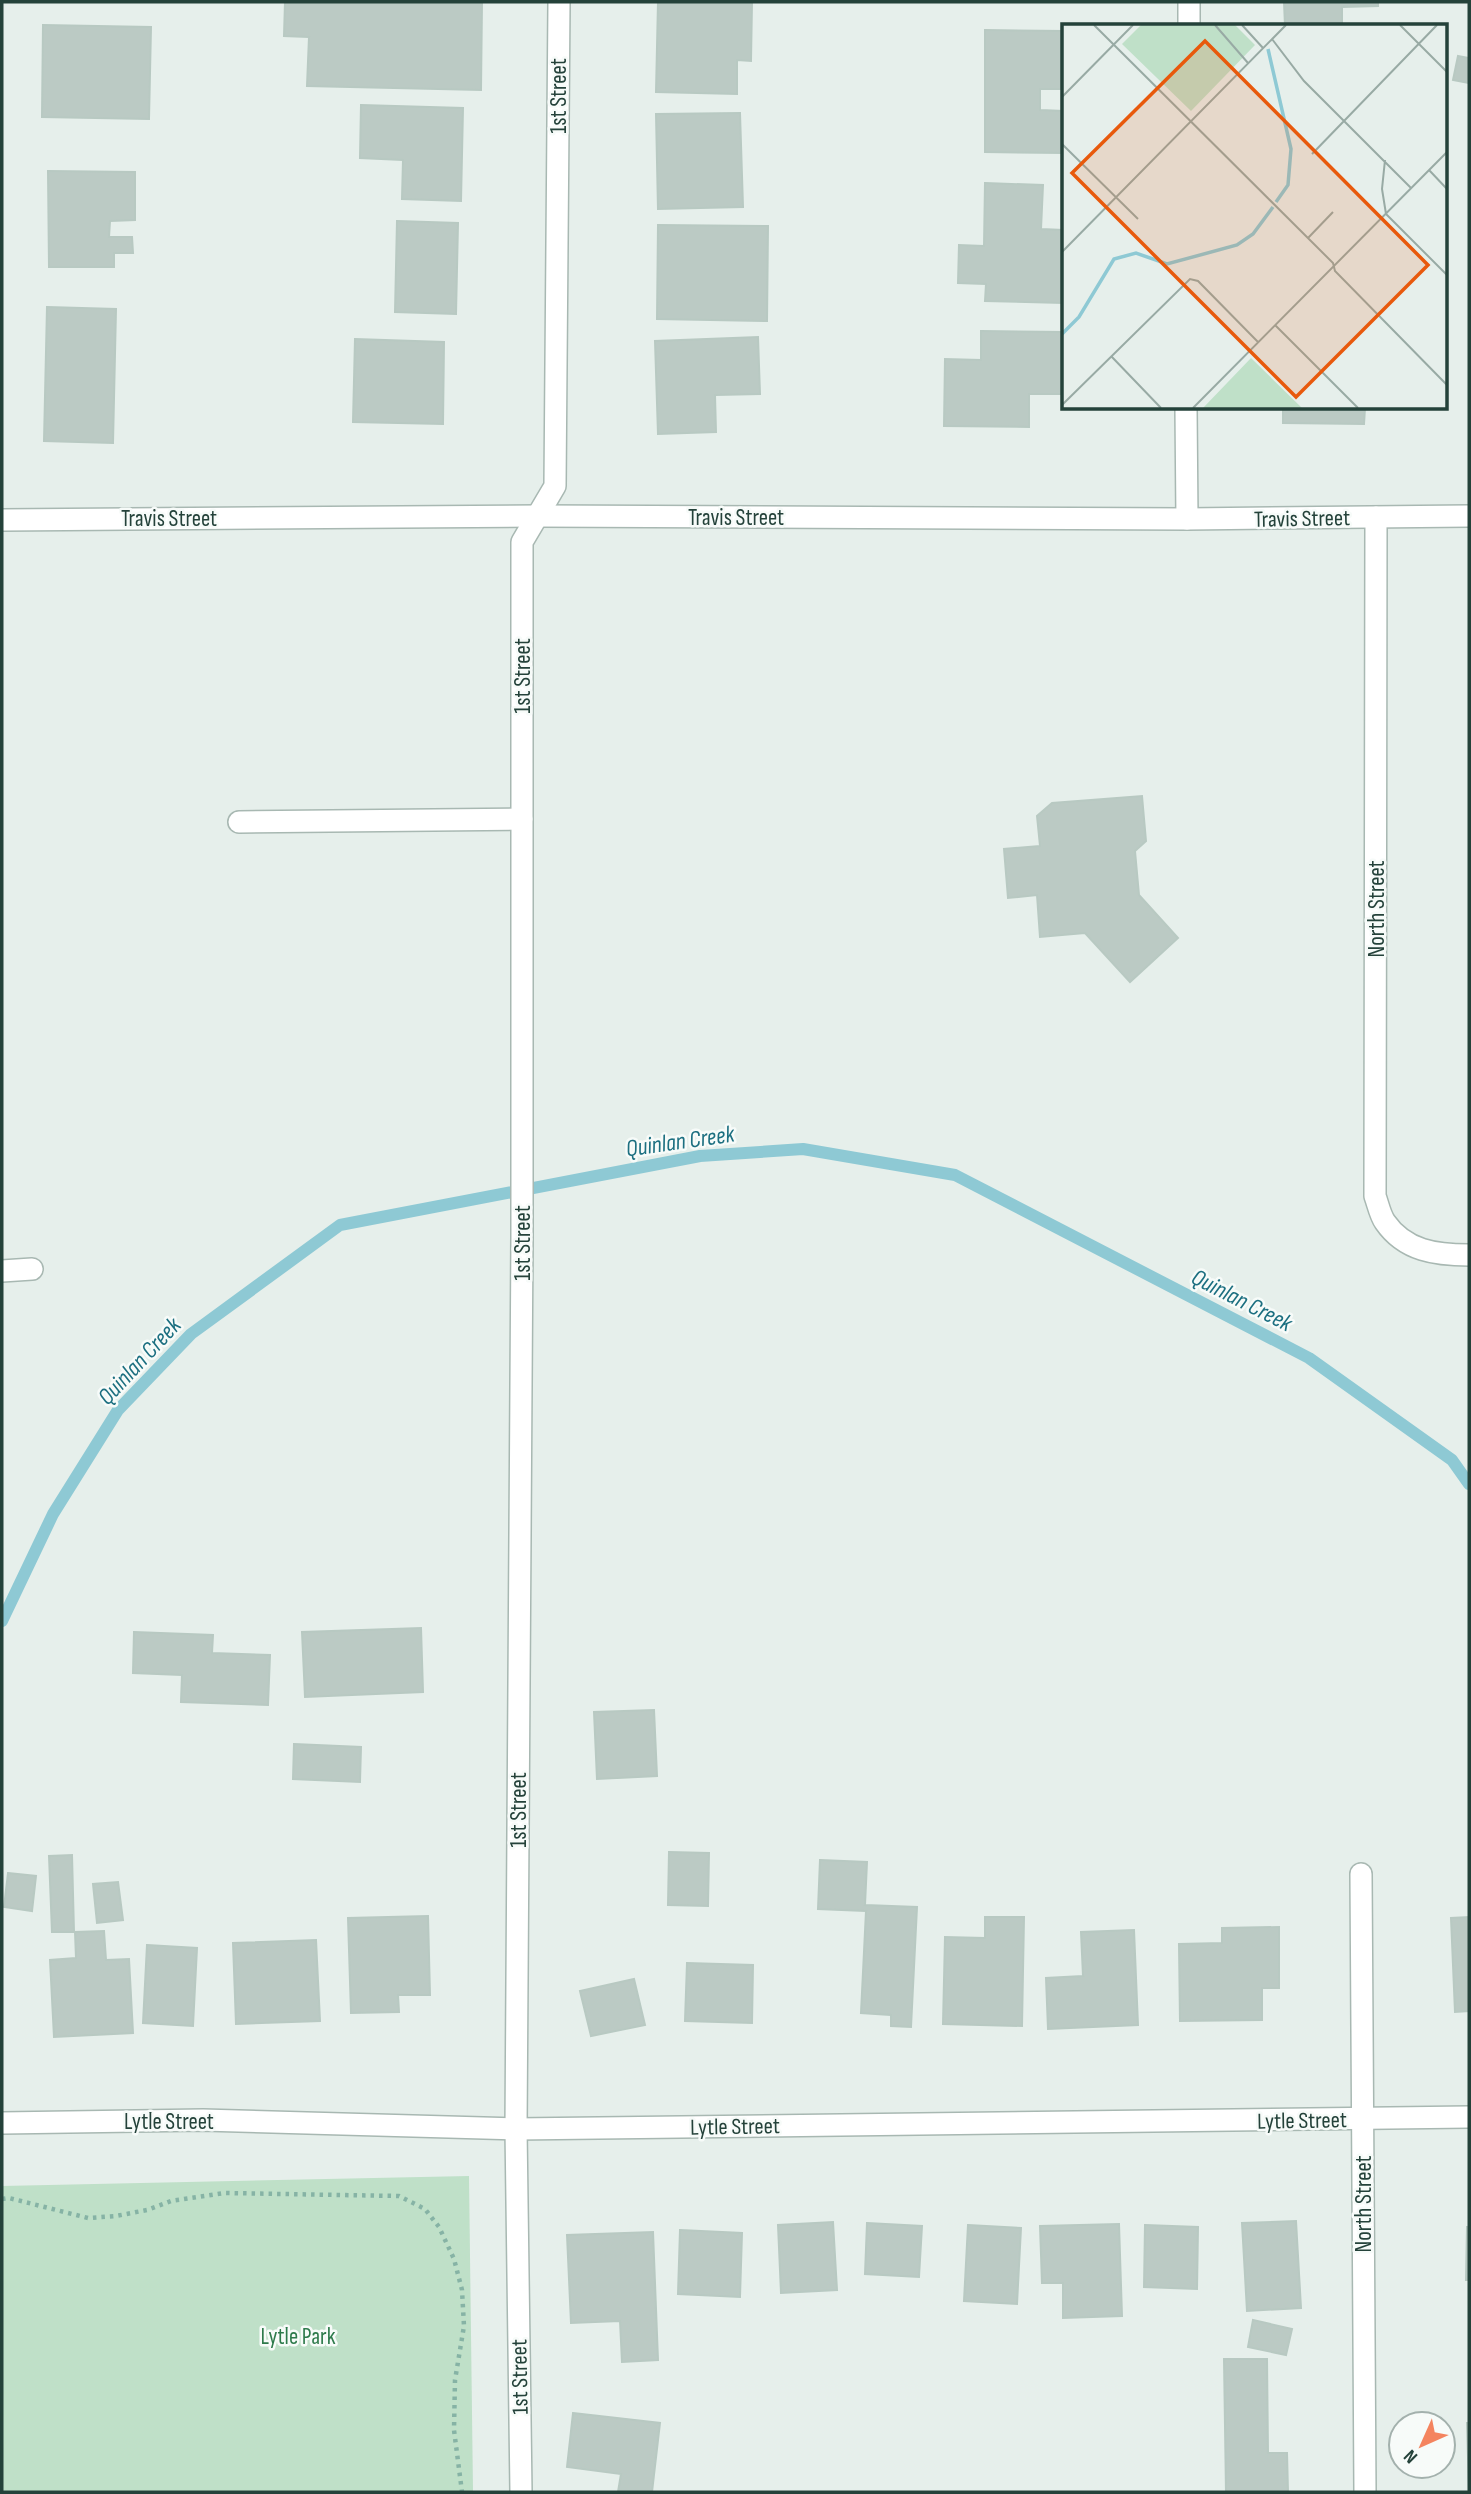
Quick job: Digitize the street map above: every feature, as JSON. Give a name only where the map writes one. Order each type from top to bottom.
[{"type":"street","name":"1st Street","points":[[521,2492],[516,2129],[522,1237],[522,542],[555,486],[559,2]]},
{"type":"street","points":[[1189,2],[1189,24]]},
{"type":"street","points":[[1186,410],[1187,519]]},
{"type":"street","name":"Travis Street","points":[[2,520],[538,516],[1187,519],[1469,516]]},
{"type":"street","name":"North Street","points":[[1376,517],[1375,1195],[1384,1221],[1411,1247],[1460,1255]]},
{"type":"street","points":[[239,822],[522,819]]},
{"type":"street","points":[[2,1271],[32,1269]]},
{"type":"street","name":"North Street","points":[[1361,1874],[1364,2492]]},
{"type":"street","name":"Lytle Street","points":[[2,2123],[203,2120],[516,2129],[1469,2117]]},
{"type":"path","points":[[2,2199],[88,2218],[116,2216],[147,2210],[170,2201],[225,2193],[399,2196],[425,2209],[439,2227],[454,2259],[461,2290],[464,2326],[455,2380],[454,2430],[462,2492]]},
{"type":"green space","name":"Lytle Park","points":[[469,2176],[473,2492],[2,2492],[2,2186]]},
{"type":"building","points":[[285,2],[482,2],[481,90],[307,86],[309,37],[284,36]]},
{"type":"building","points":[[658,2],[752,2],[751,61],[737,60],[737,94],[656,92]]},
{"type":"building","points":[[1284,2],[1378,2],[1378,6],[1342,7],[1342,24],[1285,24]]},
{"type":"building","points":[[43,25],[151,27],[149,119],[42,117]]},
{"type":"building","points":[[985,30],[1062,31],[1062,89],[1040,89],[1040,110],[1062,111],[1062,153],[985,152]]},
{"type":"building","points":[[1458,56],[1469,58],[1469,83],[1453,80]]},
{"type":"building","points":[[361,105],[463,108],[461,201],[402,199],[403,160],[360,158]]},
{"type":"building","points":[[740,113],[743,207],[658,209],[656,114]]},
{"type":"building","points":[[48,171],[135,172],[135,220],[110,221],[109,237],[132,237],[133,253],[114,253],[114,267],[49,267]]},
{"type":"building","points":[[985,183],[1043,185],[1041,229],[1062,230],[1062,303],[985,301],[986,284],[958,283],[959,245],[984,246]]},
{"type":"building","points":[[397,221],[458,223],[456,314],[395,312]]},
{"type":"building","points":[[658,225],[768,226],[767,321],[657,319]]},
{"type":"building","points":[[47,307],[116,309],[113,443],[44,441]]},
{"type":"building","points":[[981,331],[1062,332],[1062,394],[1029,394],[1029,427],[944,426],[945,359],[981,360]]},
{"type":"building","points":[[758,337],[760,394],[715,395],[716,432],[658,434],[655,341]]},
{"type":"building","points":[[355,339],[444,342],[443,424],[353,422]]},
{"type":"building","points":[[1283,410],[1365,410],[1364,424],[1283,423]]},
{"type":"building","points":[[1142,796],[1146,841],[1135,851],[1139,895],[1178,938],[1130,982],[1085,933],[1040,937],[1037,895],[1008,898],[1004,849],[1040,846],[1037,816],[1052,803]]},
{"type":"building","points":[[421,1628],[423,1692],[305,1697],[302,1632]]},
{"type":"building","points":[[134,1632],[213,1635],[212,1653],[270,1655],[268,1705],[181,1702],[182,1675],[133,1673]]},
{"type":"building","points":[[654,1710],[657,1776],[597,1779],[594,1712]]},
{"type":"building","points":[[294,1744],[361,1747],[360,1782],[293,1779]]},
{"type":"building","points":[[669,1852],[709,1853],[708,1906],[668,1905]]},
{"type":"building","points":[[72,1855],[74,1932],[52,1932],[49,1856]]},
{"type":"building","points":[[820,1860],[867,1862],[865,1905],[917,1907],[911,2027],[891,2026],[891,2015],[861,2013],[866,1911],[818,1909]]},
{"type":"building","points":[[8,1873],[36,1876],[32,1911],[4,1907]]},
{"type":"building","points":[[118,1882],[123,1920],[97,1923],[93,1884]]},
{"type":"building","points":[[428,1916],[430,1995],[398,1995],[399,2012],[351,2013],[348,1918]]},
{"type":"building","points":[[985,1917],[1024,1917],[1022,2026],[943,2024],[945,1937],[985,1938]]},
{"type":"building","points":[[1469,1917],[1469,2011],[1455,2012],[1451,1918]]},
{"type":"building","points":[[1279,1927],[1279,1988],[1262,1988],[1262,2020],[1180,2021],[1179,1944],[1222,1943],[1222,1928]]},
{"type":"building","points":[[1134,1930],[1138,2025],[1048,2029],[1046,1978],[1083,1976],[1081,1932]]},
{"type":"building","points":[[104,1931],[106,1960],[129,1959],[133,2033],[54,2037],[50,1960],[76,1958],[75,1932]]},
{"type":"building","points":[[316,1940],[320,2021],[236,2024],[233,1943]]},
{"type":"building","points":[[147,1945],[197,1948],[193,2026],[143,2023]]},
{"type":"building","points":[[687,1963],[753,1965],[752,2023],[685,2021]]},
{"type":"building","points":[[634,1979],[645,2025],[591,2036],[580,1991]]},
{"type":"building","points":[[1296,2221],[1301,2308],[1247,2311],[1242,2223]]},
{"type":"building","points":[[833,2222],[837,2290],[781,2293],[778,2225]]},
{"type":"building","points":[[867,2223],[922,2226],[919,2277],[865,2274]]},
{"type":"building","points":[[1119,2224],[1122,2316],[1063,2318],[1063,2283],[1042,2283],[1040,2226]]},
{"type":"building","points":[[968,2225],[1021,2228],[1017,2304],[964,2301]]},
{"type":"building","points":[[1145,2225],[1198,2227],[1197,2289],[1144,2287]]},
{"type":"building","points":[[1469,2227],[1469,2280],[1466,2280]]},
{"type":"building","points":[[680,2230],[742,2233],[740,2297],[678,2294]]},
{"type":"building","points":[[653,2232],[658,2360],[622,2362],[620,2321],[571,2323],[567,2235]]},
{"type":"building","points":[[1253,2320],[1292,2329],[1286,2355],[1248,2347]]},
{"type":"building","points":[[1224,2359],[1267,2359],[1268,2453],[1287,2453],[1288,2492],[1226,2492]]},
{"type":"building","points":[[573,2413],[660,2423],[652,2492],[618,2492],[621,2474],[567,2467]]},
{"type":"building","points":[[1467,2423],[1469,2423],[1469,2492]]},
{"type":"waterway","name":"Quinlan Creek","points":[[2,1621],[53,1514],[118,1410],[191,1334],[340,1225],[700,1156],[803,1149],[955,1175],[1309,1358],[1452,1460],[1469,1484]]}]
